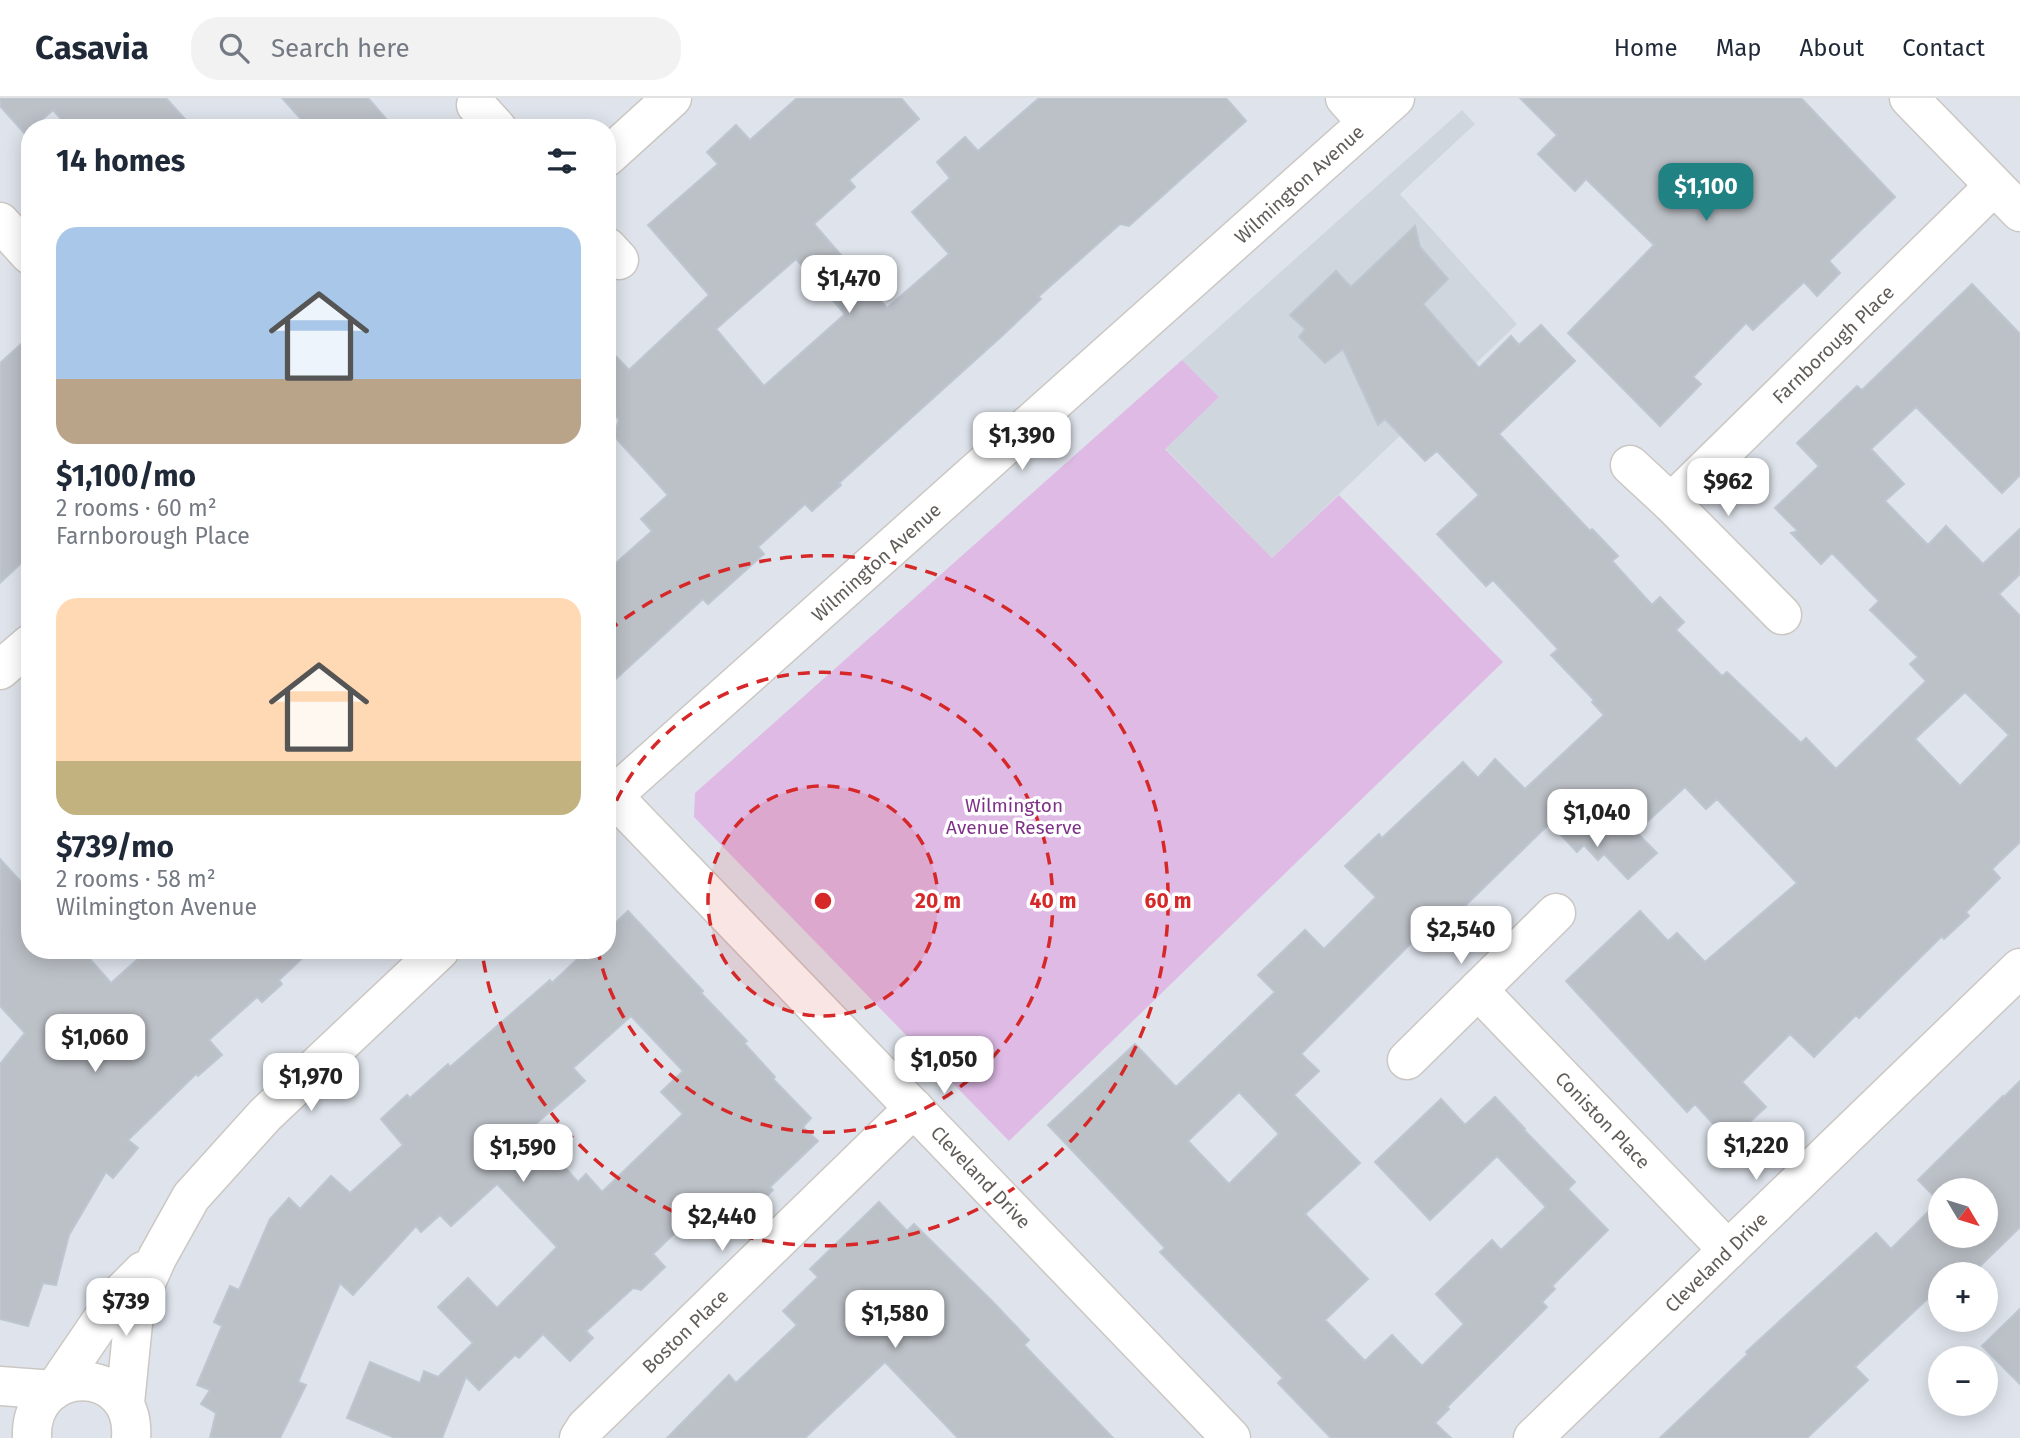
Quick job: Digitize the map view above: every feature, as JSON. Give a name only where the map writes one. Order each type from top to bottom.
[{"type":"street","points":[[616,149],[672,98]]},
{"type":"street","name":"Wilmington Avenue","points":[[616,793],[1356,111],[1395,98]]},
{"type":"street","points":[[1909,98],[2007,199]]},
{"type":"street","name":"Farnborough Place","points":[[1671,503],[2007,199]]},
{"type":"street","points":[[0,222],[21,245]]},
{"type":"street","points":[[1630,465],[1782,615]]},
{"type":"street","points":[[0,670],[21,652]]},
{"type":"street","name":"Cleveland Drive","points":[[616,805],[914,1108],[1231,1438]]},
{"type":"street","points":[[1407,1060],[1556,913]]},
{"type":"street","points":[[128,1421],[133,1323],[141,1294],[191,1197],[265,1115],[415,959]]},
{"type":"street","name":"Cleveland Drive","points":[[1533,1438],[2020,968]]},
{"type":"street","name":"Coniston Place","points":[[1478,990],[1728,1251]]},
{"type":"street","name":"Boston Place","points":[[579,1438],[586,1427],[914,1108]]},
{"type":"street","points":[[32,1438],[34,1417],[42,1402],[92,1338],[117,1296],[158,1258]]},
{"type":"street","points":[[0,1386],[55,1388],[86,1381],[103,1386],[116,1394],[128,1421]]},
{"type":"street","points":[[0,1433],[9,1438]]},
{"type":"shaded area","points":[[1462,110],[1475,124],[1400,194],[1517,324],[1272,558],[1165,448],[1219,397],[1182,360]]},
{"type":"green space","name":"Wilmington Avenue Reserve","points":[[1182,360],[1219,397],[1165,449],[1272,558],[1339,495],[1503,662],[1009,1141],[694,817],[695,793]]},
{"type":"building","points":[[0,98],[166,98],[185,119],[61,119],[53,110],[43,119],[21,119],[21,129],[0,106]]},
{"type":"building","points":[[282,98],[368,98],[386,119],[301,119]]},
{"type":"building","points":[[797,98],[901,98],[919,119],[849,180],[855,187],[814,224],[887,308],[949,254],[912,212],[950,178],[937,162],[965,137],[978,151],[1039,98],[1226,98],[1246,121],[1129,226],[1120,224],[1038,297],[1041,299],[1003,335],[839,483],[841,485],[812,511],[805,504],[758,547],[764,554],[708,604],[703,599],[616,679],[616,563],[652,531],[641,519],[668,495],[616,438],[619,420],[616,416],[616,356],[629,370],[709,295],[648,225],[718,164],[707,152],[736,125],[750,140]],"holes":[[[796,259],[845,314],[764,386],[716,329]]]},
{"type":"building","points":[[1520,98],[1801,98],[1895,197],[1829,261],[1840,273],[1817,296],[1804,282],[1753,330],[1746,323],[1693,377],[1701,384],[1660,426],[1568,333],[1654,245],[1586,179],[1575,191],[1538,154],[1557,135]]},
{"type":"building","points":[[1415,226],[1420,247],[1448,279],[1423,304],[1479,368],[1511,336],[1519,345],[1541,325],[1575,361],[1499,434],[1590,531],[1592,529],[1618,556],[1612,561],[1652,605],[1660,597],[1684,622],[1676,630],[1722,676],[1727,672],[1801,743],[1806,738],[1836,769],[1926,681],[1910,664],[1918,657],[1870,610],[1879,601],[1832,553],[1821,564],[1791,533],[1798,531],[1775,508],[1819,466],[1797,443],[1857,386],[1862,390],[1972,284],[2020,334],[2020,475],[2002,493],[1916,407],[1871,449],[1904,484],[1885,501],[1928,545],[1946,526],[1983,564],[2020,529],[2020,574],[1999,594],[2020,616],[2020,842],[1992,869],[2000,878],[1966,912],[1969,916],[1944,939],[1942,936],[1859,1018],[1856,1015],[1814,1057],[1790,1034],[1742,1082],[1766,1107],[1729,1141],[1695,1104],[1687,1112],[1566,981],[1640,911],[1668,941],[1677,933],[1705,962],[1797,883],[1717,799],[1706,809],[1685,787],[1636,832],[1657,853],[1628,879],[1604,854],[1598,860],[1584,845],[1577,852],[1550,823],[1429,941],[1421,933],[1301,1054],[1319,1071],[1294,1095],[1360,1163],[1305,1214],[1368,1279],[1325,1320],[1365,1361],[1392,1335],[1422,1366],[1464,1324],[1436,1294],[1492,1240],[1501,1250],[1546,1207],[1497,1156],[1430,1220],[1375,1162],[1441,1099],[1465,1125],[1495,1097],[1575,1182],[1568,1189],[1608,1230],[1552,1286],[1555,1289],[1542,1302],[1547,1307],[1447,1407],[1449,1409],[1435,1423],[1451,1438],[1331,1438],[1278,1383],[1283,1378],[1160,1252],[1165,1248],[1048,1125],[1135,1044],[1176,1087],[1275,992],[1258,975],[1305,930],[1324,949],[1376,897],[1345,866],[1379,834],[1382,838],[1463,762],[1478,778],[1495,759],[1525,789],[1604,715],[1592,702],[1594,700],[1551,655],[1558,649],[1493,580],[1486,586],[1437,534],[1479,495],[1437,451],[1425,461],[1385,419],[1378,425],[1343,349],[1325,363],[1299,337],[1305,329],[1290,315],[1336,271],[1351,287]],"holes":[[[1965,692],[2009,735],[1960,786],[1915,739]],[[1239,1092],[1279,1134],[1229,1184],[1188,1141]]]},
{"type":"building","points":[[21,344],[21,563],[0,583],[0,363]]},
{"type":"building","points":[[0,859],[21,882],[21,959],[90,959],[111,983],[138,959],[301,959],[279,980],[282,984],[262,1002],[257,997],[209,1040],[222,1055],[198,1076],[196,1074],[128,1140],[138,1148],[113,1178],[106,1172],[69,1235],[56,1285],[43,1283],[28,1326],[0,1319],[0,1064],[25,1033],[0,1006]]},
{"type":"building","points":[[628,911],[703,991],[701,993],[747,1041],[744,1043],[775,1077],[773,1079],[811,1118],[803,1127],[818,1141],[770,1187],[773,1190],[738,1224],[712,1197],[653,1254],[665,1267],[641,1290],[633,1288],[586,1331],[593,1338],[570,1361],[543,1334],[519,1358],[515,1355],[479,1390],[466,1377],[442,1438],[395,1438],[347,1418],[370,1362],[420,1383],[424,1371],[438,1377],[473,1343],[438,1307],[468,1278],[497,1308],[557,1247],[497,1184],[451,1226],[440,1215],[421,1232],[416,1226],[353,1295],[340,1283],[298,1382],[306,1385],[280,1438],[210,1438],[216,1413],[201,1404],[210,1390],[197,1385],[222,1326],[214,1322],[230,1286],[239,1290],[270,1219],[289,1198],[300,1209],[331,1176],[350,1193],[403,1145],[381,1119],[407,1095],[410,1098],[448,1064],[450,1067],[550,980],[552,983],[577,959],[616,959],[616,922]],"holes":[[[631,1016],[683,1071],[661,1092],[683,1114],[602,1192],[586,1174],[578,1182],[530,1129],[585,1081],[573,1068]]]},
{"type":"building","points":[[2020,1081],[2020,1227],[1984,1262],[1928,1262],[1928,1298],[1855,1367],[1868,1380],[1807,1438],[1660,1438],[1748,1354],[1746,1352],[1876,1233],[1891,1249],[1928,1212],[1928,1248],[1998,1248],[1998,1178],[1928,1178],[1928,1190],[1918,1180]]},
{"type":"building","points":[[879,1202],[907,1231],[914,1224],[992,1301],[1029,1340],[1024,1345],[1113,1438],[958,1438],[885,1362],[805,1438],[667,1438],[729,1375],[736,1383],[797,1325],[783,1311],[818,1277],[810,1269]]},
{"type":"building","points":[[2020,1309],[2020,1384],[1998,1362],[1998,1346],[1982,1346]]}]
